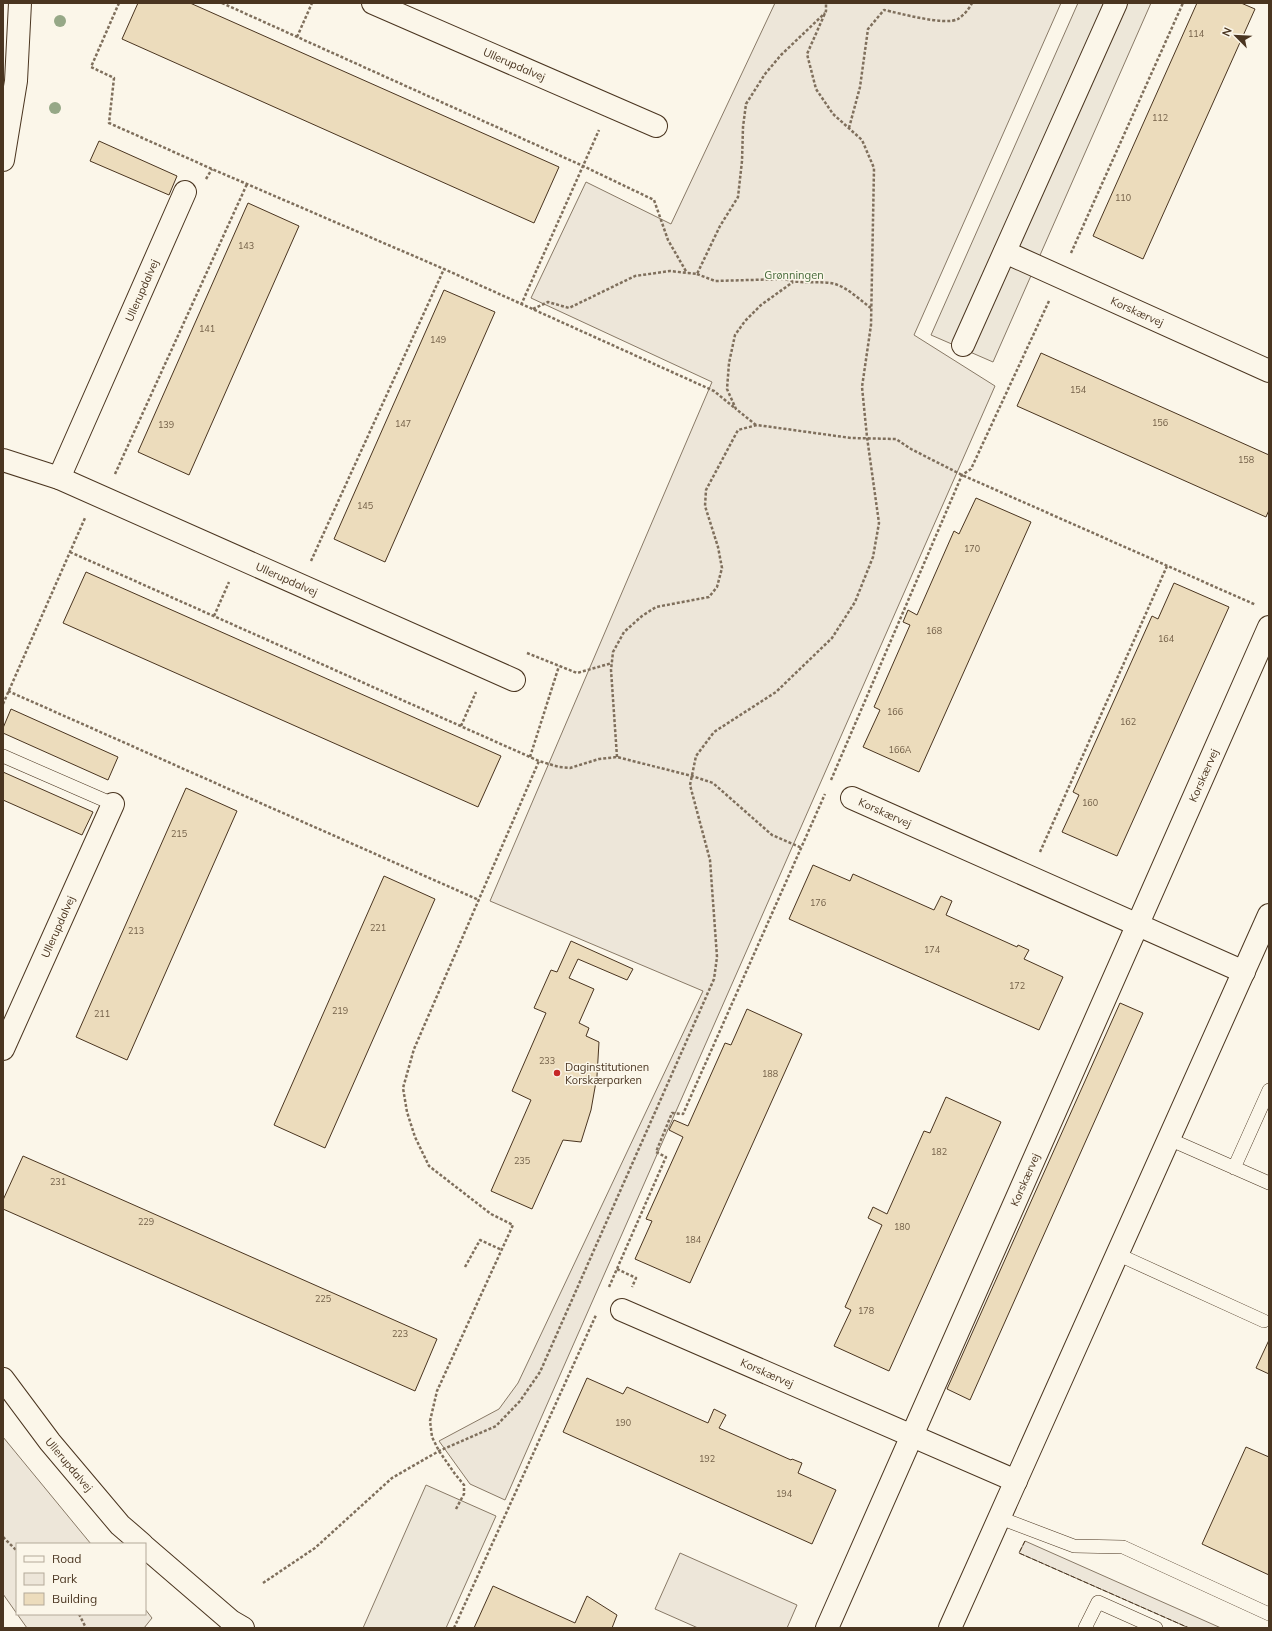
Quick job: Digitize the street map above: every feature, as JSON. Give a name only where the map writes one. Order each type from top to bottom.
[{"type":"street","points":[[3,160],[16,81],[20,3]]},
{"type":"street","name":"Ullerupdalvej","points":[[373,3],[656,126]]},
{"type":"street","points":[[963,345],[1116,3]]},
{"type":"street","name":"Ullerupdalvej","points":[[59,478],[185,192]]},
{"type":"street","name":"Korskærvej","points":[[1005,252],[1269,371]]},
{"type":"street","name":"Ullerupdalvej","points":[[3,460],[59,478],[514,680]]},
{"type":"street","name":"Korskærvej","points":[[827,1628],[1138,925],[1266,618]]},
{"type":"street","name":"Korskærvej","points":[[852,798],[1244,972]]},
{"type":"street","name":"Ullerupdalvej","points":[[3,1049],[113,804]]},
{"type":"street","points":[[950,1628],[1269,915]]},
{"type":"street","name":"Korskærvej","points":[[622,1310],[1016,1481]]},
{"type":"street","name":"Ullerupdalvej","points":[[3,1379],[50,1442],[120,1525],[141,1543]]},
{"type":"street","points":[[146,1548],[231,1621],[243,1628]]},
{"type":"lane","points":[[3,756],[113,804]]},
{"type":"lane","points":[[1234,1168],[1269,1090]]},
{"type":"lane","points":[[1169,1139],[1269,1183]]},
{"type":"lane","points":[[1117,1254],[1264,1322]]},
{"type":"lane","points":[[1000,1518],[1074,1546],[1123,1547],[1269,1614]]},
{"type":"lane","points":[[1085,1628],[1098,1602],[1156,1628]]},
{"type":"path","points":[[119,3],[91,67],[114,78],[109,122],[247,184],[444,269],[714,391],[757,425]]},
{"type":"path","points":[[222,3],[583,166],[654,200],[668,240],[687,273]]},
{"type":"path","points":[[296,37],[312,3]]},
{"type":"path","points":[[263,1583],[315,1548],[392,1478],[439,1451],[496,1426],[520,1401],[540,1372],[714,979],[717,956],[710,860],[690,785],[696,756],[714,732],[776,692],[832,638],[855,602],[873,557],[879,523],[867,437],[862,387],[871,325],[874,168],[862,140],[833,114],[816,90],[806,54],[826,11],[826,3]]},
{"type":"path","points":[[849,128],[860,87],[868,29],[884,10],[939,22],[957,20],[969,9],[972,3]]},
{"type":"path","points":[[830,782],[962,475],[971,470],[1060,277],[1183,3]]},
{"type":"path","points":[[697,274],[720,226],[738,197],[746,104],[765,74],[781,55],[826,11]]},
{"type":"path","points":[[521,305],[610,106]]},
{"type":"path","points":[[3,704],[70,552],[100,496],[247,184]]},
{"type":"path","points":[[300,585],[444,269]]},
{"type":"path","points":[[532,309],[548,302],[569,308],[635,276],[670,271],[697,274],[715,281],[786,279],[793,282],[835,284],[851,293],[871,308]]},
{"type":"path","points":[[736,409],[728,390],[729,363],[735,334],[745,321],[761,305],[793,282]]},
{"type":"path","points":[[616,757],[613,705],[613,652],[624,632],[642,616],[656,607],[708,597],[717,587],[722,568],[718,547],[705,506],[706,490],[738,430],[757,425],[851,438],[867,437],[896,439],[962,475],[1167,566],[1266,618]]},
{"type":"path","points":[[70,552],[539,761],[559,767],[570,768],[599,759],[616,757],[692,776],[713,783],[772,835],[802,848]]},
{"type":"path","points":[[214,616],[240,558]]},
{"type":"path","points":[[1029,877],[1167,566]]},
{"type":"path","points":[[527,653],[577,673],[612,663]]},
{"type":"path","points":[[530,757],[559,666]]},
{"type":"path","points":[[461,726],[486,668]]},
{"type":"path","points":[[8,691],[479,900]]},
{"type":"path","points":[[456,1509],[464,1494],[464,1486],[439,1451],[432,1437],[430,1421],[437,1391],[513,1225],[491,1214],[428,1166],[415,1137],[407,1112],[403,1088],[414,1049],[539,761]]},
{"type":"path","points":[[607,1290],[666,1157],[656,1152],[672,1113],[683,1114],[827,790]]},
{"type":"path","points":[[465,1267],[480,1240],[502,1250]]},
{"type":"path","points":[[454,1628],[598,1312]]},
{"type":"path","points":[[3,1536],[16,1550]]},
{"type":"path","points":[[80,1615],[86,1628]]},
{"type":"green space","name":"Grønningen","points":[[775,3],[1061,3],[914,335],[995,386],[505,1500],[470,1484],[439,1441],[499,1409],[518,1383],[703,991],[490,901],[712,382],[531,298],[586,182],[671,224]]},
{"type":"green space","points":[[3,1437],[90,1543],[16,1543],[16,1613],[3,1594]]},
{"type":"green space","points":[[1025,1541],[1221,1628],[1189,1628],[1019,1553]]},
{"type":"green space","points":[[680,1553],[797,1605],[787,1628],[698,1628],[655,1609]]},
{"type":"green space","points":[[146,1610],[152,1618],[144,1628],[27,1628],[18,1615],[146,1615]]},
{"type":"shaded area","points":[[1078,3],[1151,3],[993,362],[931,335]]},
{"type":"shaded area","points":[[426,1485],[496,1516],[446,1628],[363,1628]]},
{"type":"building","points":[[138,3],[190,3],[559,167],[534,223],[122,39]]},
{"type":"building","points":[[1197,3],[1241,3],[1255,9],[1143,259],[1093,236]]},
{"type":"building","points":[[99,141],[177,176],[169,195],[90,161]]},
{"type":"building","points":[[248,203],[299,226],[189,475],[138,452]]},
{"type":"building","points":[[444,290],[495,312],[385,562],[334,539]]},
{"type":"building","points":[[1041,353],[1269,455],[1269,510],[1266,517],[1017,406]]},
{"type":"building","points":[[976,498],[1031,522],[919,772],[863,747],[880,710],[874,707],[910,625],[903,622],[908,610],[917,615],[954,531],[959,534]]},
{"type":"building","points":[[86,572],[501,756],[478,807],[63,623]]},
{"type":"building","points":[[1174,583],[1229,607],[1117,856],[1062,832],[1079,795],[1073,792],[1152,616],[1158,619]]},
{"type":"building","points":[[11,709],[118,757],[108,780],[3,733],[3,728]]},
{"type":"building","points":[[3,772],[93,812],[82,835],[3,800]]},
{"type":"building","points":[[186,788],[237,811],[127,1060],[76,1037]]},
{"type":"building","points":[[813,865],[850,881],[853,874],[934,910],[941,896],[952,901],[946,915],[1017,947],[1018,945],[1029,950],[1024,959],[1063,977],[1039,1030],[789,919]]},
{"type":"building","points":[[384,876],[435,899],[325,1148],[274,1125]]},
{"type":"building","points":[[571,941],[633,969],[627,980],[578,959],[569,978],[594,989],[579,1023],[589,1028],[586,1036],[599,1042],[597,1076],[591,1110],[581,1142],[563,1140],[532,1209],[491,1191],[531,1100],[512,1091],[546,1013],[534,1008],[551,970],[557,972]]},
{"type":"building","points":[[1120,1003],[1143,1013],[970,1400],[947,1389]]},
{"type":"building","points":[[747,1009],[802,1034],[690,1283],[635,1259],[652,1221],[646,1219],[683,1137],[669,1130],[674,1120],[688,1126],[725,1043],[731,1045]]},
{"type":"building","points":[[946,1097],[1001,1122],[889,1371],[834,1346],[851,1310],[845,1307],[882,1225],[868,1218],[873,1207],[887,1214],[924,1131],[930,1133]]},
{"type":"building","points":[[23,1156],[437,1339],[415,1391],[3,1209],[3,1200]]},
{"type":"building","points":[[1269,1340],[1269,1374],[1256,1368]]},
{"type":"building","points":[[587,1378],[623,1394],[627,1387],[708,1423],[714,1409],[726,1415],[719,1428],[791,1460],[792,1459],[802,1463],[798,1473],[836,1490],[812,1544],[563,1432]]},
{"type":"building","points":[[1246,1447],[1269,1457],[1269,1575],[1202,1544]]},
{"type":"building","points":[[493,1586],[575,1623],[587,1596],[617,1615],[612,1628],[474,1628]]},
{"type":"fence","points":[[1025,1541],[1019,1553],[1189,1628]]},
{"type":"place","name":"Daginstitutionen Korskærparken","points":[[557,1073]]}]
